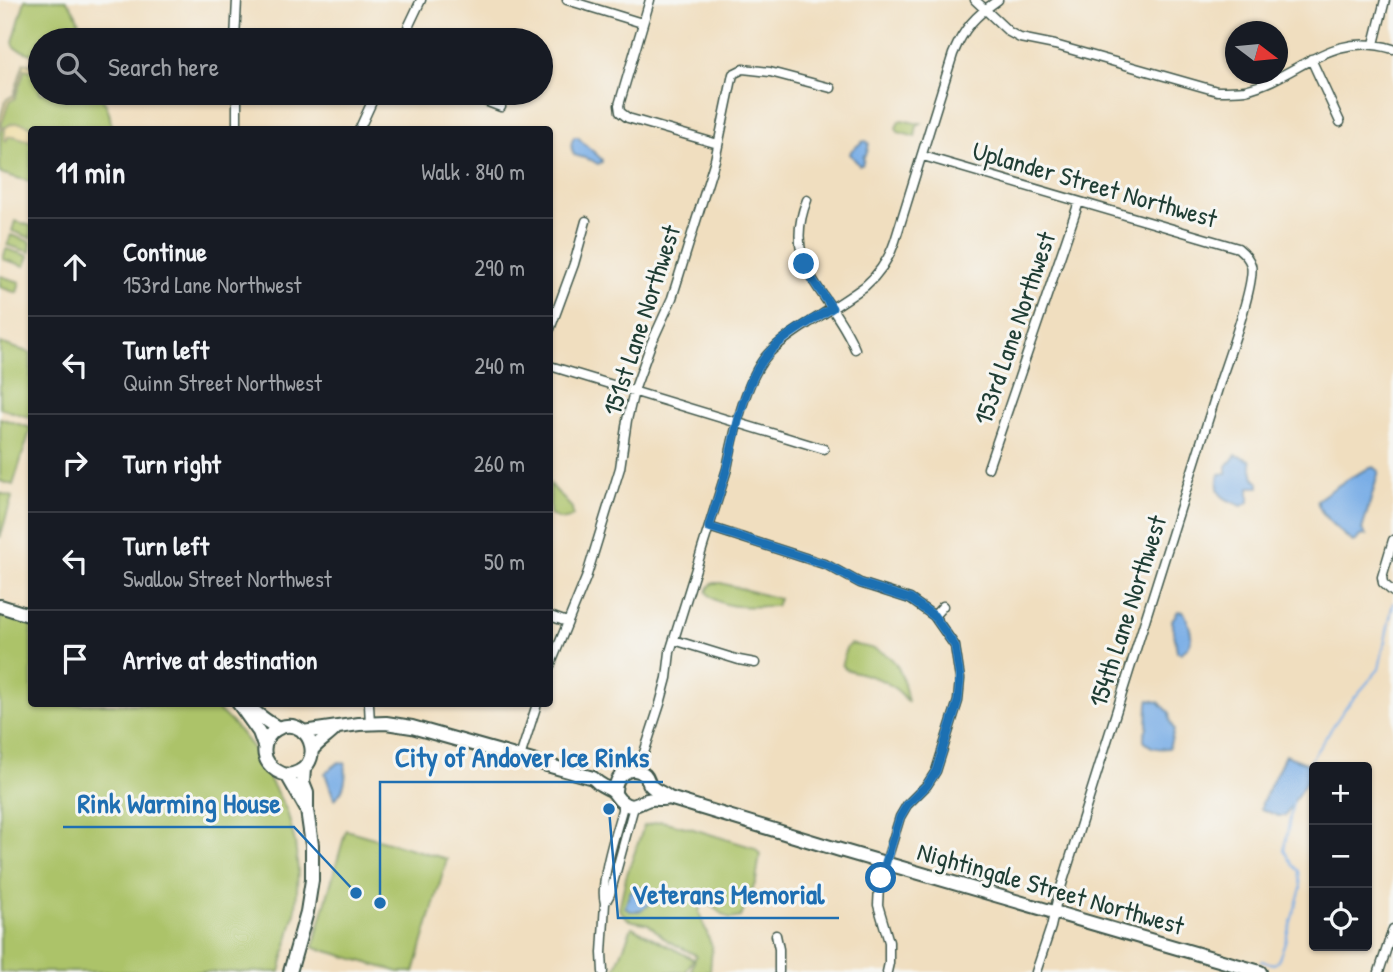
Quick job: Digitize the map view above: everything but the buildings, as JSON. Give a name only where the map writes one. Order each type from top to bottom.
[{"type":"street","points":[[236,28],[237,0]]},
{"type":"street","points":[[408,28],[421,0]]},
{"type":"street","points":[[567,0],[642,23]]},
{"type":"street","points":[[650,0],[619,105],[620,112],[628,118],[718,144]]},
{"type":"street","points":[[975,0],[1009,32],[1020,38],[1055,45],[1217,91],[1247,89],[1278,77],[1333,49],[1374,44],[1393,49]]},
{"type":"street","points":[[605,903],[610,894],[633,810],[650,790],[642,777],[642,759],[662,699],[674,640],[756,370],[768,354],[786,338],[865,286],[884,265],[895,241],[960,39],[972,21],[998,0]]},
{"type":"street","points":[[1374,44],[1385,0]]},
{"type":"street","points":[[1311,59],[1340,122]]},
{"type":"street","name":"151st Lane Northwest","points":[[553,659],[586,578],[620,468],[634,391],[651,344],[673,298],[718,144],[733,74],[743,69],[791,77],[831,88]]},
{"type":"street","points":[[237,105],[237,126]]},
{"type":"street","points":[[361,126],[370,105]]},
{"type":"street","points":[[496,105],[501,107]]},
{"type":"street","name":"Uplander Street Northwest","points":[[923,156],[1238,248],[1250,261]]},
{"type":"street","points":[[807,200],[799,227],[804,264],[845,327],[855,349]]},
{"type":"street","name":"153rd Lane Northwest","points":[[988,468],[1079,202]]},
{"type":"street","points":[[553,321],[586,221]]},
{"type":"street","name":"154th Lane Northwest","points":[[1036,972],[1246,300],[1252,277],[1250,261]]},
{"type":"street","points":[[553,367],[824,449]]},
{"type":"street","points":[[709,527],[827,565],[860,583],[910,599],[934,616],[955,646],[960,679],[958,701],[936,771],[900,817],[878,894],[889,942],[887,972]]},
{"type":"street","points":[[1393,540],[1382,577],[1383,583],[1393,592]]},
{"type":"street","points":[[0,606],[28,615]]},
{"type":"street","points":[[934,616],[943,606]]},
{"type":"street","points":[[553,617],[568,622]]},
{"type":"street","points":[[674,640],[755,663]]},
{"type":"street","points":[[243,707],[259,732],[264,754],[272,769],[287,775],[295,774],[304,768],[311,757],[311,742],[303,732],[294,727],[279,728],[272,732],[264,746]]},
{"type":"street","points":[[248,707],[279,728]]},
{"type":"street","points":[[369,707],[370,724]]},
{"type":"street","points":[[520,757],[536,707]]},
{"type":"street","name":"Nightingale Street Northwest","points":[[303,732],[328,727],[386,723],[412,727],[593,778],[603,775],[619,777],[623,773],[642,777],[669,798],[1260,972]]},
{"type":"street","points":[[312,750],[336,728]]},
{"type":"street","points":[[290,972],[307,912],[312,880],[312,845],[307,793],[303,783],[304,768]]},
{"type":"street","points":[[287,775],[307,810]]},
{"type":"street","points":[[603,972],[603,897],[606,873],[622,810],[616,782],[619,777]]},
{"type":"street","name":"Nightingale Street Northwest","points":[[593,778],[628,806],[669,798]]},
{"type":"street","points":[[1380,972],[1393,929]]},
{"type":"street","points":[[776,934],[779,972]]},
{"type":"green space","points":[[25,0],[66,0],[81,28],[28,28],[28,53],[15,48],[13,42]]},
{"type":"green space","points":[[24,63],[28,64],[28,105],[106,105],[111,126],[28,126],[28,181],[0,173],[0,119],[6,100],[14,95]]},
{"type":"green space","points":[[902,120],[921,123],[917,126],[915,137],[898,132],[896,128]]},
{"type":"green space","points":[[15,221],[28,225],[28,237],[12,231]]},
{"type":"green space","points":[[11,235],[28,241],[28,251],[7,245]]},
{"type":"green space","points":[[6,249],[28,256],[25,266],[3,259]]},
{"type":"green space","points":[[0,276],[20,282],[17,293],[0,287]]},
{"type":"green space","points":[[0,343],[28,352],[28,417],[0,408]]},
{"type":"green space","points":[[0,418],[28,427],[28,438],[13,485],[0,481]]},
{"type":"green space","points":[[553,487],[572,508],[573,516],[559,519],[553,516]]},
{"type":"green space","points":[[0,493],[12,497],[0,538]]},
{"type":"green space","points":[[713,583],[779,599],[776,606],[729,605],[713,598],[707,592]]},
{"type":"green space","points":[[0,613],[28,623],[28,707],[215,707],[252,747],[287,811],[295,842],[298,871],[296,908],[280,972],[0,972]]},
{"type":"green space","points":[[850,644],[876,650],[892,660],[902,676],[908,702],[887,683],[845,669],[842,664],[846,648]]},
{"type":"green space","points":[[661,821],[755,848],[760,854],[756,881],[741,917],[730,919],[702,900],[699,912],[712,947],[710,972],[691,972],[696,955],[668,941],[648,924],[629,920],[619,909],[626,877],[644,826]]},
{"type":"green space","points":[[346,830],[447,859],[414,972],[399,972],[313,947]]},
{"type":"green space","points":[[632,927],[693,959],[686,972],[614,972]]},
{"type":"sand","points":[[24,63],[28,64],[15,98],[9,102],[1,126],[5,128],[20,123],[29,126],[28,140],[14,136],[8,137],[6,141],[5,130],[0,129],[6,100],[14,95]]},
{"type":"water","points":[[574,137],[578,137],[602,162],[598,164],[574,155],[571,146]]},
{"type":"water","points":[[866,141],[869,143],[867,153],[863,157],[862,165],[859,165],[850,154]]},
{"type":"water","points":[[1236,455],[1250,460],[1254,478],[1259,483],[1259,487],[1249,487],[1249,502],[1242,506],[1221,495],[1218,487],[1219,474],[1227,473],[1227,466]]},
{"type":"water","points":[[1374,467],[1379,471],[1362,530],[1366,535],[1353,542],[1326,518],[1317,500],[1351,477]]},
{"type":"water","points":[[1178,611],[1184,612],[1191,634],[1189,644],[1181,653],[1177,652],[1172,620]]},
{"type":"water","points":[[1149,700],[1159,702],[1169,712],[1174,730],[1169,748],[1155,748],[1144,741]]},
{"type":"water","points":[[1285,755],[1309,764],[1309,777],[1285,816],[1261,809]]},
{"type":"water","points":[[339,762],[345,763],[345,778],[341,792],[334,799],[325,773]]},
{"type":"water","points":[[636,887],[645,888],[650,898],[649,905],[640,911],[630,911],[625,907],[630,892]]},
{"type":"waterway","points":[[1308,764],[1343,711],[1379,669],[1393,603]]},
{"type":"waterway","points":[[1261,961],[1274,964],[1278,961],[1301,888],[1299,871],[1284,850],[1293,802]]},
{"type":"place","name":"Veterans Memorial","points":[[609,809]]},
{"type":"place","name":"Rink Warming House","points":[[356,893]]},
{"type":"place","name":"City of Andover Ice Rinks","points":[[380,903]]},
{"type":"route","points":[[804,264],[832,308],[786,338],[768,354],[756,370],[709,527],[827,565],[860,583],[910,599],[934,616],[955,646],[960,679],[958,701],[936,771],[900,817],[881,878]]}]
